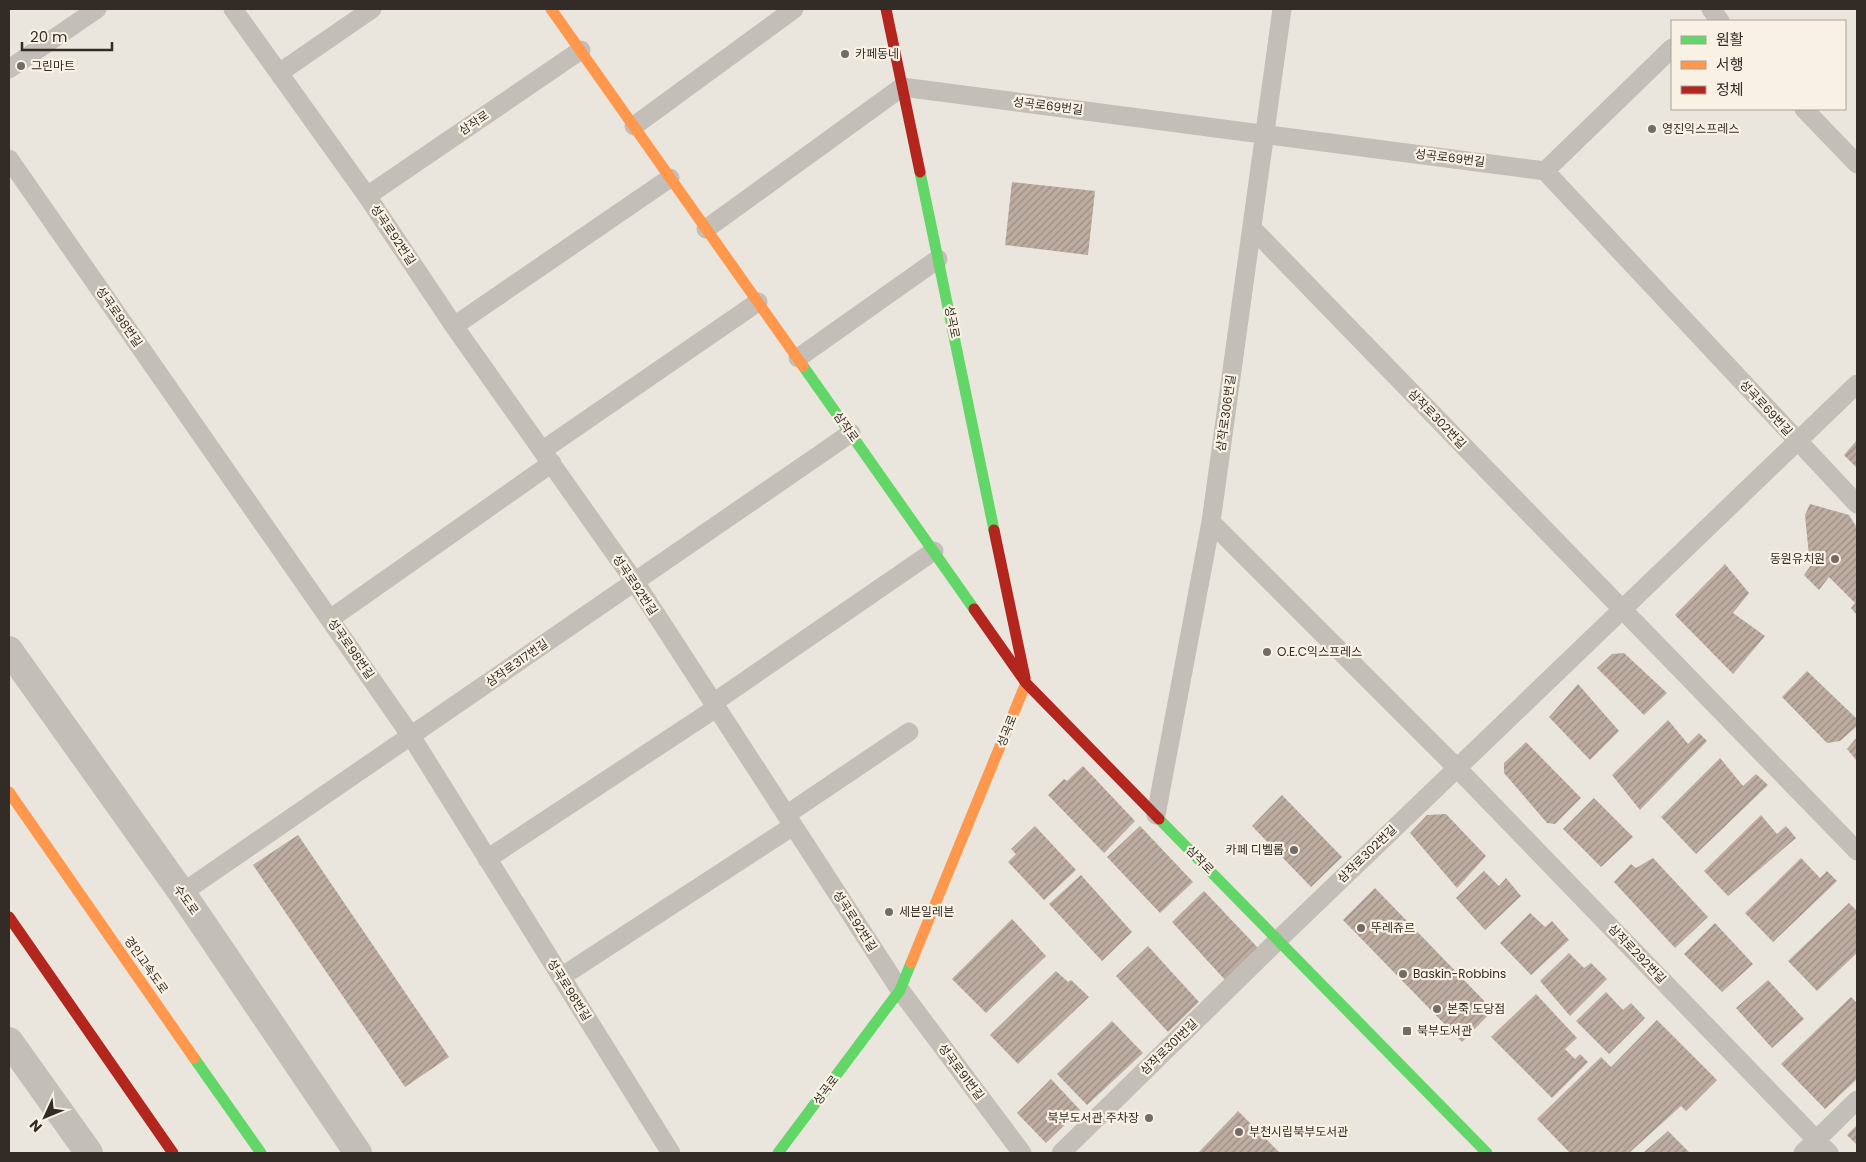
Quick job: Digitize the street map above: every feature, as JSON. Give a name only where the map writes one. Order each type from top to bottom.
[{"type":"main road","name":"삼작로","points":[[552,9],[1026,683],[1487,1153]]},
{"type":"main road","name":"성곡로","points":[[778,1153],[900,990],[1026,683],[886,9]]},
{"type":"main road","name":"경인고속도로","points":[[9,792],[261,1153]]},
{"type":"main road","points":[[9,917],[173,1153]]},
{"type":"street","name":"수도로","points":[[9,650],[182,894],[358,1153]]},
{"type":"street","points":[[9,1041],[89,1153]]},
{"type":"lane","points":[[9,69],[97,9]]},
{"type":"lane","name":"성곡로92번길","points":[[233,9],[367,196],[454,326],[635,582],[900,990]]},
{"type":"lane","points":[[279,73],[372,9]]},
{"type":"lane","points":[[634,126],[794,9]]},
{"type":"lane","name":"삼작로306번길","points":[[1156,815],[1211,522],[1282,9]]},
{"type":"lane","points":[[1545,171],[1671,49]]},
{"type":"lane","name":"삼작로","points":[[367,196],[580,50]]},
{"type":"lane","points":[[706,229],[902,87]]},
{"type":"lane","name":"성곡로69번길","points":[[902,87],[1545,171],[1857,504]]},
{"type":"lane","points":[[1805,110],[1857,164]]},
{"type":"lane","name":"성곡로98번길","points":[[9,160],[411,736],[671,1153]]},
{"type":"lane","points":[[454,326],[670,178]]},
{"type":"lane","name":"삼작로302번길","points":[[1252,228],[1622,609]]},
{"type":"lane","points":[[798,358],[938,259]]},
{"type":"lane","points":[[330,620],[758,302]]},
{"type":"lane","name":"삼작로302번길","points":[[1278,940],[1857,384]]},
{"type":"lane","name":"삼작로317번길","points":[[182,894],[851,433]]},
{"type":"lane","points":[[1211,522],[1457,768]]},
{"type":"lane","points":[[487,859],[714,705],[934,551]]},
{"type":"lane","points":[[1622,609],[1857,850]]},
{"type":"lane","points":[[561,977],[789,821],[909,732]]},
{"type":"lane","name":"삼작로292번길","points":[[1457,768],[1823,1147]]},
{"type":"lane","name":"삼작로301번길","points":[[1061,1153],[1278,940]]},
{"type":"lane","name":"성곡로91번길","points":[[900,990],[1022,1153]]},
{"type":"lane","points":[[1803,1153],[1823,1147],[1857,1100]]},
{"type":"building","points":[[1012,182],[1095,191],[1088,255],[1005,245]]},
{"type":"building","points":[[1857,440],[1857,468],[1844,455]]},
{"type":"building","name":"동원유치원","points":[[1810,504],[1849,515],[1857,528],[1857,615],[1851,608],[1855,603],[1829,577],[1819,590],[1804,575],[1814,561],[1809,556],[1805,515]]},
{"type":"building","points":[[1725,564],[1749,593],[1733,613],[1765,636],[1733,674],[1675,615]]},
{"type":"building","points":[[1624,653],[1667,693],[1644,715],[1597,668],[1612,654]]},
{"type":"building","points":[[1807,671],[1857,719],[1857,726],[1840,741],[1827,743],[1782,697]]},
{"type":"building","points":[[1578,684],[1619,731],[1590,760],[1549,717]]},
{"type":"building","points":[[1668,720],[1688,744],[1699,733],[1707,741],[1640,810],[1612,775]]},
{"type":"building","points":[[1857,737],[1857,761],[1847,749]]},
{"type":"building","points":[[1526,742],[1581,798],[1555,824],[1547,823],[1504,773],[1504,763]]},
{"type":"building","points":[[1720,758],[1743,786],[1756,774],[1768,785],[1696,854],[1661,817]]},
{"type":"building","points":[[1083,766],[1135,821],[1104,853],[1048,795],[1064,779],[1067,781]]},
{"type":"building","points":[[1282,795],[1342,857],[1311,887],[1252,826]]},
{"type":"building","points":[[1594,798],[1633,837],[1601,867],[1563,829]]},
{"type":"building","points":[[1446,814],[1486,856],[1457,888],[1410,833],[1427,815]]},
{"type":"building","points":[[1761,815],[1777,834],[1786,826],[1796,838],[1728,896],[1704,871]]},
{"type":"building","points":[[1035,826],[1076,870],[1044,900],[1008,862],[1016,854],[1011,849]]},
{"type":"building","points":[[1140,826],[1193,882],[1160,913],[1107,857]]},
{"type":"building","points":[[298,835],[449,1057],[405,1087],[253,865]]},
{"type":"building","points":[[1653,858],[1708,917],[1675,948],[1614,882],[1631,864],[1636,868]]},
{"type":"building","points":[[1801,858],[1820,878],[1827,871],[1837,881],[1773,942],[1745,913]]},
{"type":"building","points":[[1484,871],[1499,886],[1506,878],[1521,896],[1485,930],[1456,898]]},
{"type":"building","points":[[1081,875],[1132,932],[1102,961],[1049,904]]},
{"type":"building","points":[[1375,888],[1493,1010],[1462,1042],[1343,920]]},
{"type":"building","points":[[1204,891],[1259,949],[1226,981],[1172,922]]},
{"type":"building","points":[[1849,903],[1857,911],[1857,953],[1817,991],[1788,961]]},
{"type":"building","points":[[1530,913],[1545,927],[1552,921],[1569,940],[1531,975],[1500,943]]},
{"type":"building","points":[[1012,919],[1046,956],[986,1013],[952,979]]},
{"type":"building","points":[[1715,923],[1753,964],[1722,992],[1684,954]]},
{"type":"building","points":[[1148,946],[1199,1002],[1168,1032],[1116,976]]},
{"type":"building","points":[[1569,953],[1584,968],[1591,963],[1607,979],[1570,1016],[1540,981]]},
{"type":"building","points":[[1056,971],[1068,982],[1071,980],[1089,997],[1018,1064],[990,1035]]},
{"type":"building","points":[[1768,980],[1804,1019],[1772,1048],[1736,1008]]},
{"type":"building","points":[[1606,992],[1623,1010],[1631,1003],[1645,1018],[1609,1054],[1576,1021]]},
{"type":"building","points":[[1536,994],[1577,1038],[1565,1049],[1575,1059],[1580,1054],[1588,1062],[1552,1098],[1491,1037]]},
{"type":"building","points":[[1851,997],[1857,1003],[1857,1079],[1825,1109],[1781,1064]]},
{"type":"building","points":[[1657,1020],[1717,1080],[1686,1111],[1681,1106],[1629,1153],[1570,1153],[1537,1119],[1601,1057],[1611,1067]]},
{"type":"building","points":[[1112,1021],[1143,1053],[1087,1105],[1057,1074]]},
{"type":"building","points":[[1051,1079],[1080,1110],[1046,1143],[1017,1113]]},
{"type":"building","name":"부천시립북부도서관","points":[[1238,1111],[1280,1153],[1198,1153]]},
{"type":"building","points":[[1857,1125],[1857,1145],[1847,1135]]},
{"type":"building","points":[[1668,1131],[1690,1153],[1643,1153]]},
{"type":"traffic: fast","points":[[920,172],[994,530]]},
{"type":"traffic: fast","points":[[803,366],[974,609]]},
{"type":"traffic: fast","points":[[1159,819],[1487,1153]]},
{"type":"traffic: fast","points":[[778,1153],[900,990],[911,963]]},
{"type":"traffic: fast","points":[[194,1058],[261,1153]]},
{"type":"traffic: slow","points":[[551,9],[803,366]]},
{"type":"traffic: slow","points":[[911,963],[1026,683],[1025,678]]},
{"type":"traffic: slow","points":[[9,792],[194,1058]]},
{"type":"traffic: jam","points":[[886,9],[920,172]]},
{"type":"traffic: jam","points":[[994,530],[1025,678]]},
{"type":"traffic: jam","points":[[974,609],[1026,683],[1159,819]]},
{"type":"traffic: jam","points":[[9,917],[173,1153]]},
{"type":"place","name":"카페동네","points":[[845,54]]},
{"type":"place","name":"그린마트","points":[[21,66]]},
{"type":"place","name":"영진익스프레스","points":[[1652,129]]},
{"type":"place","name":"동원유치원","points":[[1835,559]]},
{"type":"place","name":"O.E.C익스프레스","points":[[1267,652]]},
{"type":"place","name":"카페 디벨롭","points":[[1294,850]]},
{"type":"place","name":"세븐일레븐","points":[[889,912]]},
{"type":"place","name":"뚜레쥬르","points":[[1361,928]]},
{"type":"place","name":"Baskin-Robbins","points":[[1403,974]]},
{"type":"place","name":"본죽 도당점","points":[[1437,1009]]},
{"type":"place","name":"북부도서관","points":[[1407,1031]]},
{"type":"place","name":"북부도서관 주차장","points":[[1149,1118]]},
{"type":"place","name":"부천시립북부도서관","points":[[1239,1132]]}]
